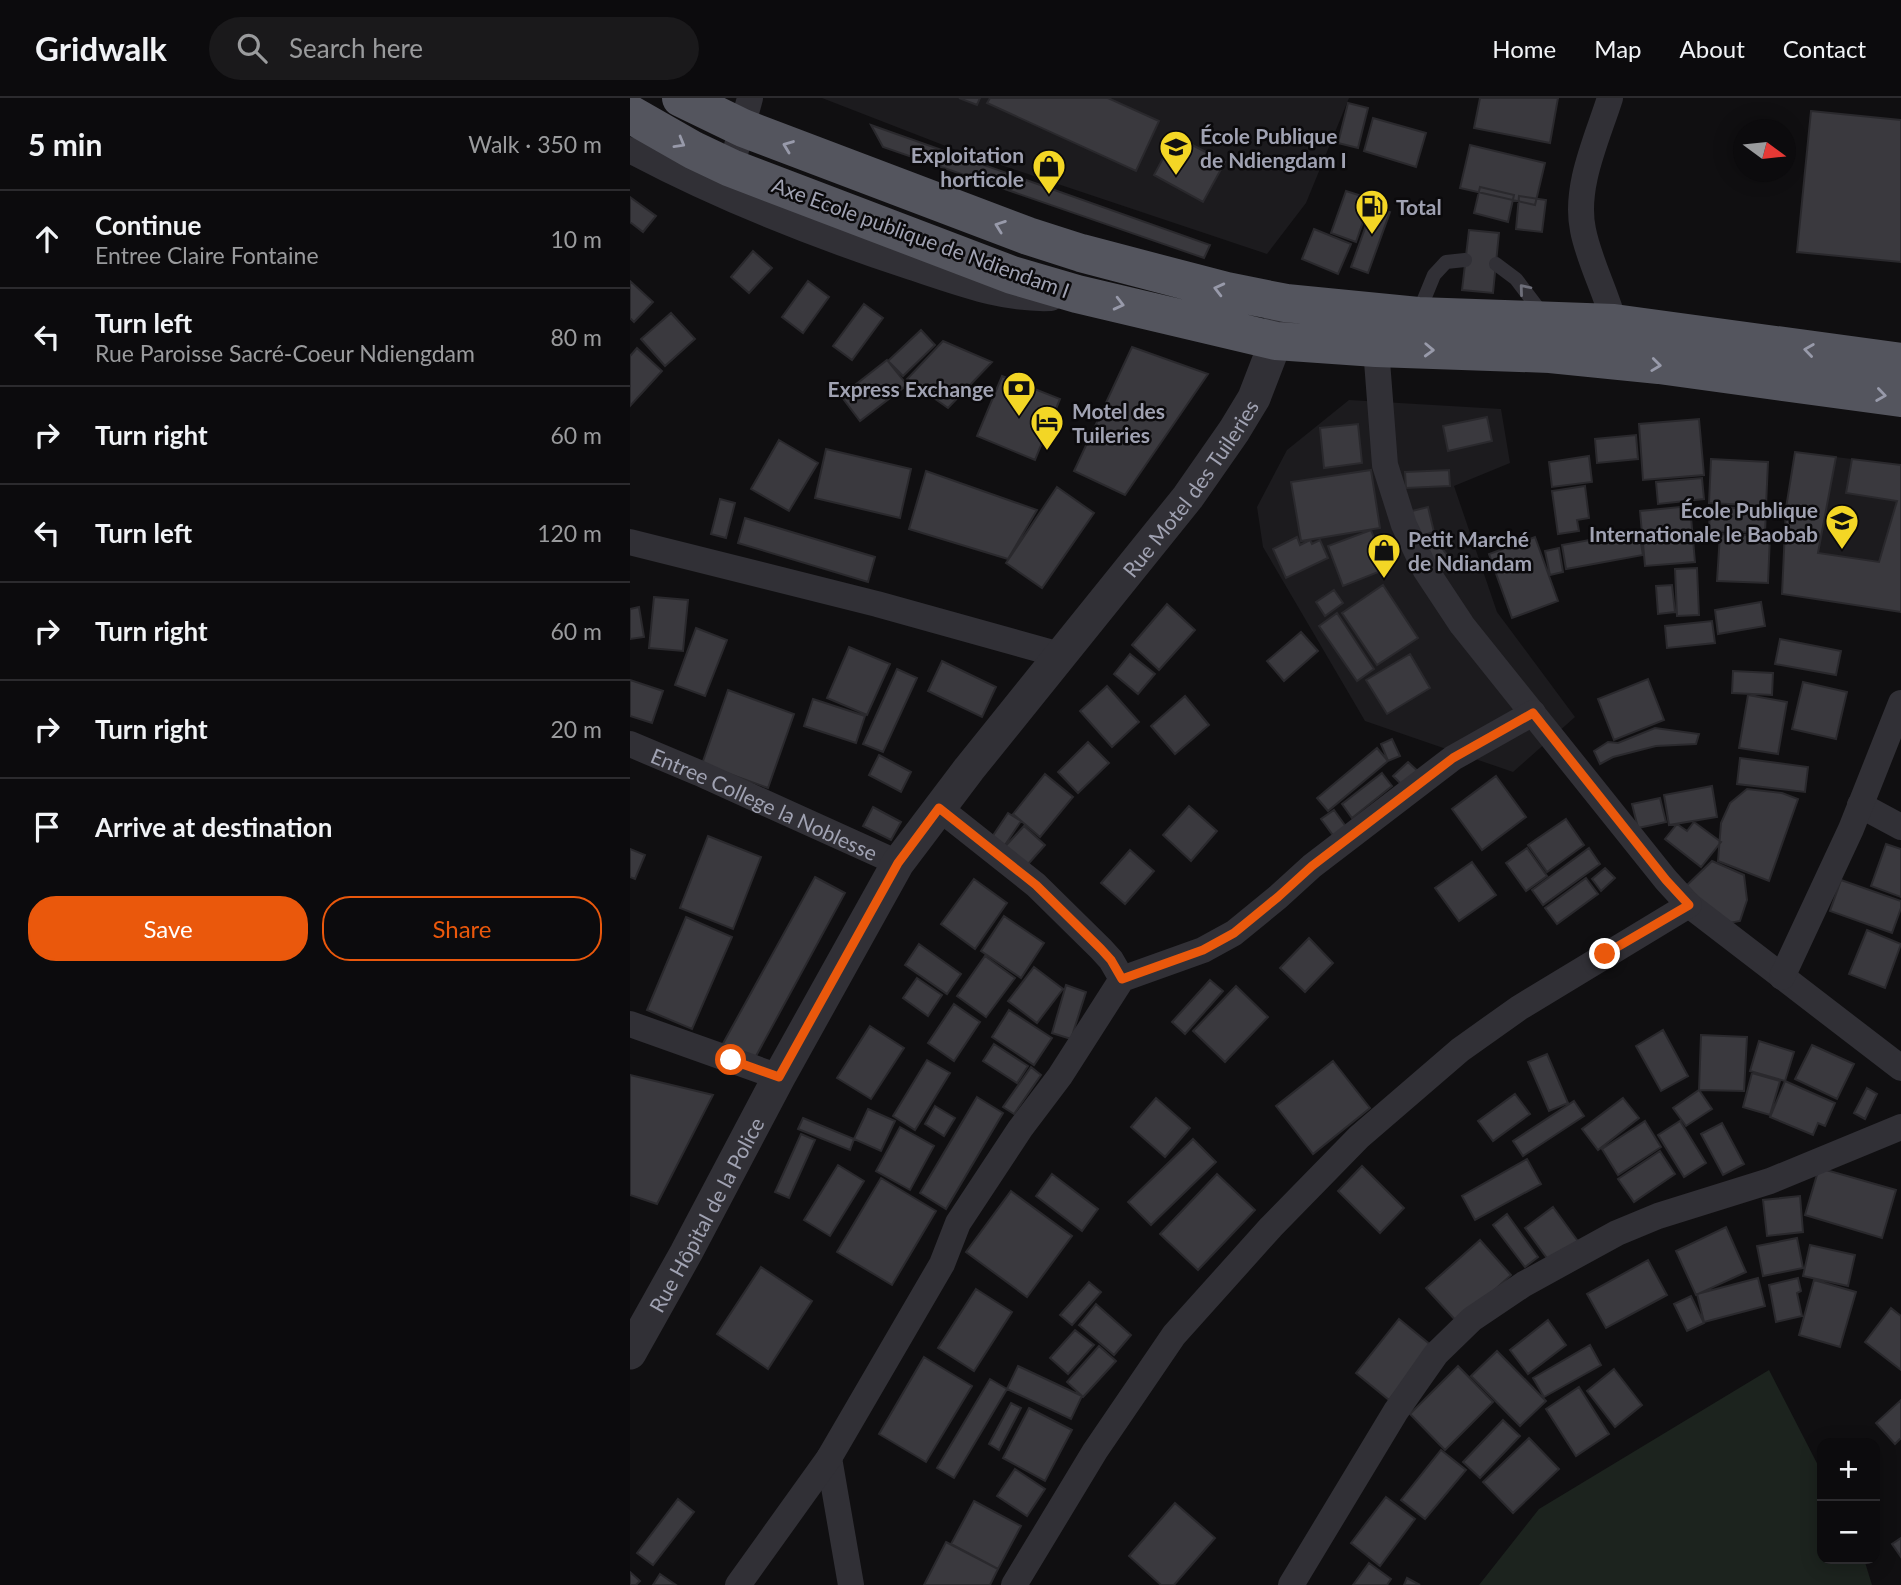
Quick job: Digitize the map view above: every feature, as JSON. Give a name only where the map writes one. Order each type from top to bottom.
[{"type":"highway","name":"Axe Ecole publique de Ndiendam I","points":[[681,98],[747,113],[981,219],[1081,253],[1226,291],[1286,303],[1378,330]]},
{"type":"highway","name":"Axe Ecole publique de Ndiendam I","points":[[630,114],[731,168],[1012,275],[1077,294],[1276,341],[1378,330]]},
{"type":"highway","points":[[1378,330],[1418,316],[1614,323],[1901,362]]},
{"type":"highway","points":[[1378,330],[1901,398]]},
{"type":"street","points":[[1610,98],[1587,173],[1581,211],[1583,230],[1614,323]]},
{"type":"street","points":[[731,168],[747,113]]},
{"type":"street","points":[[630,150],[681,177],[774,217],[848,246],[997,295],[1044,299],[1077,294]]},
{"type":"street","name":"Rue Motel des Tuileries","points":[[898,863],[1060,654],[1172,517],[1234,431],[1254,398],[1276,341],[1286,303]]},
{"type":"street","points":[[1378,330],[1385,465],[1404,526],[1425,569],[1462,625],[1666,880],[1689,905],[1901,1069]]},
{"type":"street","points":[[630,541],[1060,654]]},
{"type":"street","points":[[1782,977],[1860,805],[1901,703]]},
{"type":"street","points":[[738,1585],[829,1458],[942,1264],[958,1223],[1020,1129],[1060,1076],[1122,979],[1203,950],[1234,933],[1312,866],[1453,758],[1533,713]]},
{"type":"street","name":"Entree College la Noblesse","points":[[630,744],[898,863]]},
{"type":"street","points":[[1860,805],[1901,827]]},
{"type":"street","points":[[939,808],[1036,885],[1101,949],[1122,979]]},
{"type":"street","name":"Rue Hôpital de la Police","points":[[630,1353],[898,863]]},
{"type":"street","points":[[1014,1585],[1095,1451],[1174,1335],[1271,1227],[1359,1137],[1460,1050],[1509,1015],[1689,905]]},
{"type":"street","points":[[630,1024],[779,1077]]},
{"type":"street","points":[[1291,1585],[1396,1410],[1436,1354],[1472,1319],[1524,1284],[1617,1233],[1658,1216],[1770,1181],[1901,1127]]},
{"type":"street","points":[[829,1458],[851,1585]]},
{"type":"lane","points":[[1418,316],[1434,275],[1446,262],[1465,260]]},
{"type":"lane","points":[[1496,264],[1516,279],[1546,320]]},
{"type":"shaded area","name":"École Publique de Ndiengdam I","points":[[822,98],[1349,98],[1306,203],[1267,254],[956,150]]},
{"type":"shaded area","name":"Petit Marché de Ndiandam","points":[[1349,400],[1501,409],[1510,463],[1454,486],[1497,612],[1575,717],[1513,772],[1365,721],[1263,547],[1257,507],[1287,450]]},
{"type":"shaded area","name":"École Publique Internationale le Baobab","points":[[1795,452],[1901,465],[1901,612],[1782,594],[1786,508]]},
{"type":"shaded area","points":[[1769,1370],[1817,1463],[1817,1564],[1866,1564],[1872,1585],[1479,1585],[1539,1509]]},
{"type":"building","points":[[959,98],[980,98],[977,105]]},
{"type":"building","points":[[990,98],[1108,98],[1159,121],[1136,171],[987,103]]},
{"type":"building","points":[[1480,98],[1558,98],[1550,143],[1474,128]]},
{"type":"building","points":[[1348,103],[1368,108],[1358,148],[1338,143]]},
{"type":"building","points":[[1811,111],[1901,120],[1901,262],[1797,252]]},
{"type":"building","points":[[1373,118],[1426,133],[1416,167],[1364,151]]},
{"type":"building","name":"Exploitation horticole","points":[[871,125],[1210,245],[1204,258],[883,147]]},
{"type":"building","points":[[1175,136],[1225,162],[1203,202],[1154,175]]},
{"type":"building","points":[[1470,145],[1545,163],[1535,205],[1460,188]]},
{"type":"building","points":[[1480,187],[1514,195],[1508,222],[1474,213]]},
{"type":"building","points":[[1346,191],[1371,199],[1356,242],[1331,233]]},
{"type":"building","points":[[1519,196],[1546,200],[1542,232],[1516,229]]},
{"type":"building","points":[[630,197],[656,216],[643,232],[630,222]]},
{"type":"building","points":[[1373,206],[1390,212],[1368,273],[1351,267]]},
{"type":"building","points":[[1314,229],[1351,244],[1338,274],[1302,259]]},
{"type":"building","points":[[1469,230],[1499,233],[1493,293],[1462,290]]},
{"type":"building","points":[[753,251],[772,268],[749,293],[731,277]]},
{"type":"building","points":[[630,281],[653,302],[634,322],[630,318]]},
{"type":"building","points":[[808,281],[829,297],[803,333],[782,317]]},
{"type":"building","points":[[864,304],[883,318],[852,360],[833,346]]},
{"type":"building","points":[[671,313],[695,339],[665,366],[641,339]]},
{"type":"building","points":[[921,330],[935,345],[903,376],[888,361]]},
{"type":"building","points":[[943,341],[992,362],[948,408],[907,379]]},
{"type":"building","points":[[1132,347],[1208,374],[1125,495],[1074,471]]},
{"type":"building","points":[[637,348],[662,371],[630,406],[630,356]]},
{"type":"building","points":[[887,360],[907,385],[860,421],[841,396]]},
{"type":"building","name":"Express Exchange","points":[[1002,376],[1060,399],[1035,460],[977,436]]},
{"type":"building","points":[[1487,417],[1492,441],[1448,451],[1443,426]]},
{"type":"building","points":[[1699,419],[1704,475],[1643,480],[1639,424]]},
{"type":"building","points":[[1358,424],[1362,463],[1324,468],[1320,428]]},
{"type":"building","points":[[1636,435],[1638,459],[1597,463],[1595,439]]},
{"type":"building","points":[[779,440],[818,463],[789,511],[751,489]]},
{"type":"building","points":[[826,449],[911,469],[900,518],[815,498]]},
{"type":"building","name":"École Publique Internationale le Baobab","points":[[1795,452],[1836,457],[1818,553],[1879,562],[1897,501],[1846,493],[1852,459],[1901,465],[1901,612],[1782,594],[1786,508]]},
{"type":"building","points":[[1589,456],[1592,482],[1552,487],[1549,462]]},
{"type":"building","points":[[1711,459],[1768,462],[1766,506],[1709,503]]},
{"type":"building","points":[[1371,470],[1380,528],[1301,541],[1291,482]]},
{"type":"building","points":[[1449,470],[1450,486],[1406,488],[1405,472]]},
{"type":"building","points":[[926,471],[1037,510],[1008,559],[909,529]]},
{"type":"building","points":[[1702,478],[1704,499],[1658,504],[1656,482]]},
{"type":"building","points":[[1585,486],[1589,518],[1577,520],[1579,531],[1558,534],[1552,491]]},
{"type":"building","points":[[1057,487],[1094,513],[1042,588],[1006,563]]},
{"type":"building","points":[[720,499],[735,503],[726,538],[711,534]]},
{"type":"building","points":[[1690,506],[1695,562],[1645,566],[1640,511]]},
{"type":"building","points":[[1428,507],[1434,532],[1415,538],[1408,512]]},
{"type":"building","points":[[1710,507],[1766,509],[1765,533],[1709,531]]},
{"type":"building","points":[[745,518],[875,557],[868,582],[738,543]]},
{"type":"building","points":[[1371,530],[1386,569],[1343,586],[1328,546]]},
{"type":"building","points":[[1639,531],[1643,555],[1566,569],[1562,545]]},
{"type":"building","points":[[1720,534],[1770,536],[1768,583],[1717,581]]},
{"type":"building","points":[[1433,536],[1453,563],[1441,572],[1422,545]]},
{"type":"building","points":[[1297,537],[1300,545],[1310,540],[1312,544],[1320,540],[1328,558],[1286,578],[1273,549]]},
{"type":"building","points":[[1535,537],[1558,601],[1512,618],[1489,554]]},
{"type":"building","points":[[1559,548],[1563,572],[1550,575],[1545,551]]},
{"type":"building","points":[[1697,568],[1699,615],[1677,616],[1675,569]]},
{"type":"building","points":[[1383,585],[1418,638],[1377,665],[1342,613]]},
{"type":"building","points":[[1672,585],[1675,612],[1658,614],[1656,586]]},
{"type":"building","points":[[1334,590],[1343,603],[1325,616],[1316,602]]},
{"type":"building","points":[[654,597],[688,600],[683,651],[649,648]]},
{"type":"building","points":[[1761,602],[1765,626],[1718,634],[1715,610]]},
{"type":"building","points":[[1167,604],[1195,630],[1159,670],[1132,645]]},
{"type":"building","points":[[639,607],[644,637],[630,639],[630,609]]},
{"type":"building","points":[[1337,613],[1374,669],[1357,681],[1319,626]]},
{"type":"building","points":[[1712,621],[1715,643],[1667,648],[1665,626]]},
{"type":"building","points":[[696,628],[727,640],[705,696],[675,685]]},
{"type":"building","points":[[1301,632],[1318,651],[1284,681],[1267,661]]},
{"type":"building","points":[[1780,639],[1841,651],[1836,675],[1775,664]]},
{"type":"building","points":[[849,647],[890,664],[867,715],[827,698]]},
{"type":"building","points":[[1130,654],[1155,674],[1138,694],[1114,674]]},
{"type":"building","points":[[1410,654],[1430,688],[1387,714],[1366,680]]},
{"type":"building","points":[[942,661],[996,687],[982,717],[928,691]]},
{"type":"building","points":[[897,669],[917,678],[883,752],[863,744]]},
{"type":"building","points":[[1733,671],[1773,673],[1772,695],[1732,693]]},
{"type":"building","points":[[1648,679],[1664,720],[1614,740],[1598,699]]},
{"type":"building","points":[[630,680],[663,691],[652,723],[630,716]]},
{"type":"building","points":[[1803,682],[1847,692],[1836,739],[1792,729]]},
{"type":"building","points":[[1107,686],[1139,722],[1112,747],[1080,711]]},
{"type":"building","points":[[728,690],[794,714],[768,788],[702,764]]},
{"type":"building","points":[[1748,695],[1787,702],[1778,754],[1739,748]]},
{"type":"building","points":[[1185,696],[1209,725],[1175,754],[1151,726]]},
{"type":"building","points":[[813,699],[865,716],[856,743],[804,726]]},
{"type":"building","points":[[1655,728],[1699,734],[1696,744],[1656,746],[1613,757],[1600,764],[1594,751],[1608,742],[1618,743]]},
{"type":"building","points":[[1392,739],[1400,756],[1388,761],[1381,744]]},
{"type":"building","points":[[1088,742],[1109,763],[1078,793],[1058,772]]},
{"type":"building","points":[[1377,748],[1388,761],[1328,811],[1317,798]]},
{"type":"building","points":[[879,755],[911,772],[901,792],[869,775]]},
{"type":"building","points":[[1740,758],[1808,767],[1805,792],[1737,784]]},
{"type":"building","points":[[1408,762],[1422,775],[1407,790],[1393,776]]},
{"type":"building","points":[[1382,773],[1392,786],[1352,818],[1342,804]]},
{"type":"building","points":[[1045,774],[1073,797],[1040,837],[1013,814]]},
{"type":"building","points":[[1496,776],[1526,817],[1482,850],[1452,809]]},
{"type":"building","points":[[1712,786],[1717,817],[1669,825],[1664,795]]},
{"type":"building","points":[[1747,789],[1782,793],[1798,799],[1769,881],[1718,861],[1721,823],[1730,803]]},
{"type":"building","points":[[1660,798],[1666,822],[1638,828],[1632,804]]},
{"type":"building","points":[[1189,806],[1217,831],[1191,861],[1163,835]]},
{"type":"building","points":[[873,807],[901,822],[891,840],[863,826]]},
{"type":"building","points":[[1334,810],[1347,828],[1335,838],[1321,819]]},
{"type":"building","points":[[1008,813],[1021,821],[1001,851],[988,843]]},
{"type":"building","points":[[1566,819],[1584,845],[1547,872],[1528,845]]},
{"type":"building","points":[[1694,822],[1721,842],[1701,867],[1665,839],[1677,824],[1687,831]]},
{"type":"building","points":[[1024,826],[1045,845],[1022,871],[1001,851]]},
{"type":"building","points":[[708,836],[761,857],[733,929],[680,908]]},
{"type":"building","points":[[1886,844],[1901,849],[1901,897],[1871,886]]},
{"type":"building","points":[[1527,848],[1547,876],[1526,891],[1506,863]]},
{"type":"building","points":[[1589,848],[1600,864],[1543,905],[1532,890]]},
{"type":"building","points":[[630,849],[645,855],[635,879],[630,877]]},
{"type":"building","points":[[1130,850],[1154,871],[1125,904],[1101,883]]},
{"type":"building","points":[[1712,861],[1744,875],[1747,900],[1740,921],[1724,924],[1685,887]]},
{"type":"building","points":[[1472,862],[1496,895],[1459,921],[1435,888]]},
{"type":"building","points":[[1605,868],[1615,878],[1601,891],[1592,879]]},
{"type":"building","points":[[815,877],[845,893],[750,1067],[720,1049]]},
{"type":"building","points":[[1586,878],[1598,894],[1557,924],[1545,908]]},
{"type":"building","points":[[974,879],[1007,903],[975,949],[941,924]]},
{"type":"building","points":[[1841,880],[1901,901],[1892,933],[1830,911]]},
{"type":"building","points":[[1004,916],[1044,943],[1021,978],[981,951]]},
{"type":"building","points":[[686,917],[732,937],[692,1029],[647,1010]]},
{"type":"building","points":[[1867,930],[1901,944],[1885,988],[1849,974]]},
{"type":"building","points":[[1309,938],[1333,963],[1305,992],[1280,968]]},
{"type":"building","points":[[919,944],[961,974],[947,994],[905,965]]},
{"type":"building","points":[[985,956],[1015,978],[986,1017],[957,996]]},
{"type":"building","points":[[1034,967],[1063,989],[1037,1023],[1008,1001]]},
{"type":"building","points":[[917,978],[942,995],[928,1016],[903,998]]},
{"type":"building","points":[[1210,980],[1223,991],[1185,1034],[1172,1022]]},
{"type":"building","points":[[1066,985],[1086,992],[1071,1039],[1052,1033]]},
{"type":"building","points":[[1236,986],[1268,1017],[1225,1062],[1193,1031]]},
{"type":"building","points":[[954,1004],[980,1022],[954,1061],[928,1043]]},
{"type":"building","points":[[1009,1010],[1052,1038],[1034,1065],[992,1037]]},
{"type":"building","points":[[870,1026],[904,1048],[871,1099],[837,1078]]},
{"type":"building","points":[[1663,1030],[1688,1076],[1661,1091],[1636,1046]]},
{"type":"building","points":[[1701,1035],[1747,1037],[1744,1091],[1699,1090]]},
{"type":"building","points":[[1759,1041],[1794,1052],[1785,1081],[1750,1071]]},
{"type":"building","points":[[994,1044],[1028,1066],[1017,1083],[983,1061]]},
{"type":"building","points":[[1812,1045],[1854,1064],[1837,1099],[1795,1079]]},
{"type":"building","points":[[1547,1054],[1568,1103],[1549,1111],[1528,1062]]},
{"type":"building","points":[[927,1060],[950,1073],[915,1130],[893,1116]]},
{"type":"building","points":[[1333,1061],[1370,1108],[1313,1154],[1276,1106]]},
{"type":"building","points":[[1031,1067],[1041,1075],[1014,1114],[1003,1107]]},
{"type":"building","points":[[1752,1073],[1780,1081],[1770,1115],[1743,1107]]},
{"type":"building","points":[[630,1075],[713,1095],[657,1204],[630,1195]]},
{"type":"building","points":[[1785,1081],[1835,1103],[1825,1126],[1818,1123],[1813,1135],[1770,1117]]},
{"type":"building","points":[[1867,1088],[1877,1094],[1865,1119],[1854,1113]]},
{"type":"building","points":[[1699,1090],[1712,1109],[1686,1126],[1673,1108]]},
{"type":"building","points":[[1515,1094],[1530,1114],[1493,1141],[1478,1121]]},
{"type":"building","points":[[977,1097],[1003,1113],[946,1209],[920,1193]]},
{"type":"building","points":[[1156,1098],[1190,1128],[1165,1157],[1131,1127]]},
{"type":"building","points":[[1623,1098],[1639,1118],[1598,1150],[1582,1129]]},
{"type":"building","points":[[1574,1101],[1584,1116],[1523,1156],[1513,1141]]},
{"type":"building","points":[[935,1106],[955,1118],[944,1136],[925,1124]]},
{"type":"building","points":[[868,1109],[895,1121],[881,1151],[854,1139]]},
{"type":"building","points":[[803,1118],[854,1139],[850,1150],[798,1129]]},
{"type":"building","points":[[1645,1121],[1661,1147],[1618,1175],[1602,1149]]},
{"type":"building","points":[[1680,1121],[1706,1163],[1684,1177],[1658,1135]]},
{"type":"building","points":[[1722,1123],[1744,1164],[1723,1175],[1701,1134]]},
{"type":"building","points":[[900,1127],[934,1146],[910,1190],[876,1171]]},
{"type":"building","points":[[801,1134],[815,1140],[789,1198],[775,1192]]},
{"type":"building","points":[[1193,1139],[1216,1162],[1151,1225],[1128,1202]]},
{"type":"building","points":[[1660,1151],[1675,1174],[1634,1202],[1618,1179]]},
{"type":"building","points":[[1527,1159],[1541,1184],[1475,1220],[1462,1196]]},
{"type":"building","points":[[838,1165],[864,1181],[830,1236],[804,1220]]},
{"type":"building","points":[[1362,1166],[1404,1208],[1380,1233],[1338,1191]]},
{"type":"building","points":[[1819,1168],[1896,1190],[1882,1238],[1805,1215]]},
{"type":"building","points":[[1052,1174],[1098,1209],[1082,1231],[1036,1196]]},
{"type":"building","points":[[1217,1174],[1255,1210],[1198,1270],[1160,1234]]},
{"type":"building","points":[[881,1178],[936,1211],[892,1285],[837,1252]]},
{"type":"building","points":[[1011,1191],[1072,1236],[1027,1297],[966,1252]]},
{"type":"building","points":[[1800,1196],[1803,1232],[1767,1236],[1763,1200]]},
{"type":"building","points":[[1553,1207],[1580,1244],[1552,1265],[1525,1228]]},
{"type":"building","points":[[1507,1214],[1538,1257],[1525,1267],[1493,1225]]},
{"type":"building","points":[[1726,1227],[1746,1272],[1696,1295],[1676,1251]]},
{"type":"building","points":[[1797,1238],[1803,1268],[1763,1276],[1757,1246]]},
{"type":"building","points":[[1480,1240],[1511,1275],[1458,1323],[1426,1288]]},
{"type":"building","points":[[1810,1245],[1855,1255],[1848,1286],[1803,1276]]},
{"type":"building","points":[[1648,1260],[1667,1295],[1606,1328],[1587,1294]]},
{"type":"building","points":[[761,1267],[812,1301],[768,1369],[717,1334]]},
{"type":"building","points":[[1758,1278],[1765,1306],[1704,1322],[1697,1294]]},
{"type":"building","points":[[1798,1278],[1801,1291],[1797,1293],[1802,1316],[1776,1322],[1769,1285]]},
{"type":"building","points":[[1814,1280],[1856,1292],[1840,1347],[1799,1335]]},
{"type":"building","points":[[1089,1282],[1101,1292],[1072,1325],[1060,1315]]},
{"type":"building","points":[[976,1289],[1012,1312],[974,1371],[938,1348]]},
{"type":"building","points":[[1691,1296],[1704,1323],[1687,1331],[1674,1304]]},
{"type":"building","points":[[1096,1304],[1131,1335],[1114,1355],[1079,1325]]},
{"type":"building","points":[[1891,1308],[1901,1316],[1901,1370],[1865,1342]]},
{"type":"building","points":[[1399,1319],[1432,1346],[1389,1400],[1356,1373]]},
{"type":"building","points":[[1548,1320],[1566,1345],[1528,1374],[1510,1350]]},
{"type":"building","points":[[1075,1330],[1094,1345],[1068,1374],[1050,1358]]},
{"type":"building","points":[[1590,1345],[1601,1365],[1544,1397],[1533,1378]]},
{"type":"building","points":[[1099,1346],[1116,1361],[1083,1397],[1067,1382]]},
{"type":"building","points":[[1497,1351],[1546,1401],[1520,1426],[1471,1376]]},
{"type":"building","points":[[924,1357],[972,1386],[926,1462],[879,1434]]},
{"type":"building","points":[[1018,1366],[1082,1396],[1071,1419],[1007,1389]]},
{"type":"building","points":[[1458,1366],[1493,1402],[1445,1450],[1410,1414]]},
{"type":"building","points":[[1614,1369],[1642,1405],[1615,1427],[1587,1391]]},
{"type":"building","points":[[990,1379],[1007,1389],[954,1478],[937,1468]]},
{"type":"building","points":[[1579,1387],[1609,1434],[1576,1456],[1546,1409]]},
{"type":"building","points":[[1901,1400],[1901,1438],[1895,1444],[1876,1423]]},
{"type":"building","points":[[1011,1403],[1021,1408],[999,1450],[989,1444]]},
{"type":"building","points":[[1029,1408],[1072,1430],[1045,1481],[1003,1458]]},
{"type":"building","points":[[1503,1420],[1520,1436],[1480,1478],[1463,1462]]},
{"type":"building","points":[[1529,1438],[1559,1469],[1513,1513],[1483,1482]]},
{"type":"building","points":[[1441,1450],[1466,1470],[1425,1519],[1401,1500]]},
{"type":"building","points":[[1015,1469],[1045,1489],[1027,1516],[997,1496]]},
{"type":"building","points":[[1386,1497],[1415,1519],[1380,1566],[1351,1543]]},
{"type":"building","points":[[678,1499],[694,1512],[653,1565],[637,1553]]},
{"type":"building","points":[[974,1501],[1021,1526],[998,1569],[951,1544]]},
{"type":"building","points":[[1175,1503],[1215,1538],[1174,1585],[1161,1585],[1129,1556]]},
{"type":"building","points":[[1901,1538],[1901,1557],[1892,1544]]},
{"type":"building","points":[[946,1542],[998,1569],[990,1585],[924,1585]]},
{"type":"building","points":[[1369,1563],[1391,1579],[1387,1585],[1353,1585]]},
{"type":"building","points":[[630,1572],[640,1581],[636,1585],[630,1585]]},
{"type":"building","points":[[660,1574],[676,1585],[653,1585]]},
{"type":"building","points":[[1407,1578],[1420,1585],[1404,1585]]},
{"type":"place","name":"École Publique de Ndiengdam I","points":[[1176,177]]},
{"type":"place","name":"Exploitation horticole","points":[[1049,196]]},
{"type":"place","name":"Total","points":[[1372,236]]},
{"type":"place","name":"Express Exchange","points":[[1019,418]]},
{"type":"place","name":"Motel des Tuileries","points":[[1047,452]]},
{"type":"place","name":"École Publique Internationale le Baobab","points":[[1842,551]]},
{"type":"place","name":"Petit Marché de Ndiandam","points":[[1384,580]]},
{"type":"route","points":[[731,1060],[779,1077],[898,863],[939,808],[1036,885],[1101,949],[1122,979],[1203,950],[1234,933],[1312,866],[1453,758],[1533,713],[1689,905],[1605,954]]}]
